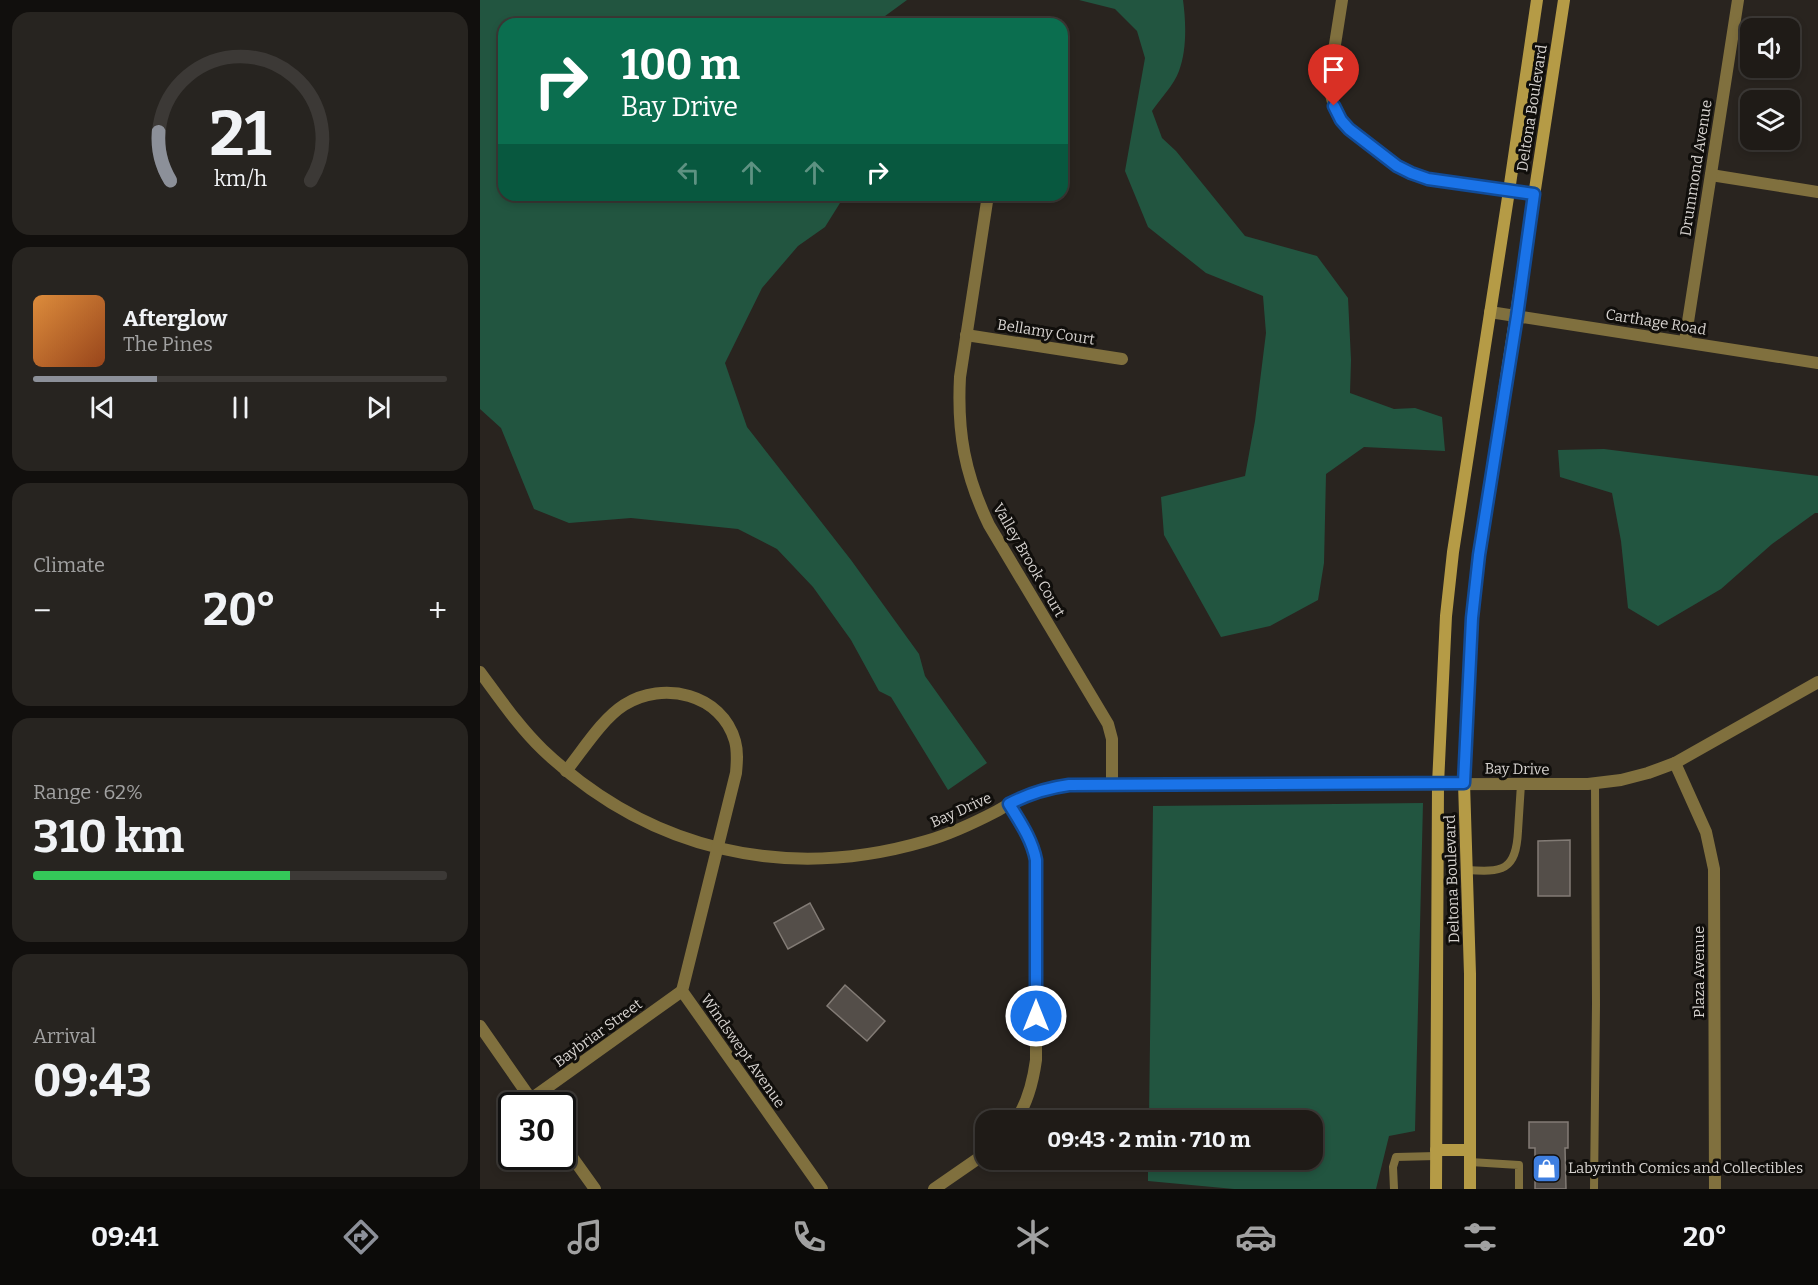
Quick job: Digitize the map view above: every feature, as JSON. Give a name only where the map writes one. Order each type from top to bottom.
[{"type":"main road","name":"Deltona Boulevard","points":[[1436,1189],[1438,784],[1446,616],[1453,552],[1537,0]]},
{"type":"main road","name":"Deltona Boulevard","points":[[1470,1189],[1470,974],[1464,783],[1472,618],[1564,0]]},
{"type":"main road","points":[[1436,1153],[1470,1156]]},
{"type":"street","points":[[1342,0],[1330,76],[1330,91],[1334,106],[1349,129],[1397,166],[1428,179],[1534,194]]},
{"type":"street","name":"Drummond Avenue","points":[[1685,341],[1738,0]]},
{"type":"street","points":[[1711,176],[1818,192]]},
{"type":"street","name":"Valley Brook Court","points":[[987,201],[960,377],[958,405],[960,436],[966,468],[988,525],[1108,724],[1112,739],[1112,785]]},
{"type":"street","name":"Carthage Road","points":[[1490,312],[1818,363]]},
{"type":"street","name":"Bellamy Court","points":[[966,335],[1122,359]]},
{"type":"street","name":"Bay Drive","points":[[480,672],[517,722],[541,748],[566,771],[597,794],[630,814],[664,831],[718,848],[755,856],[796,860],[867,855],[934,839],[968,826],[1024,796],[1046,788],[1069,785],[1521,784],[1595,783],[1621,780],[1675,763],[1818,682]]},
{"type":"street","points":[[566,771],[612,715],[624,705],[654,693],[670,692],[697,698],[710,706],[729,726],[738,756],[718,848]]},
{"type":"street","name":"Plaza Avenue","points":[[1675,763],[1706,832],[1714,869],[1714,1189]]},
{"type":"street","points":[[1009,804],[1027,834],[1036,860],[1036,1060],[1033,1081],[1022,1110]]},
{"type":"street","name":"Windswept Avenue","points":[[718,848],[682,991],[822,1189]]},
{"type":"street","name":"Baybriar Street","points":[[546,1092],[682,991]]},
{"type":"street","points":[[480,1026],[526,1092]]},
{"type":"street","points":[[934,1189],[975,1161]]},
{"type":"street","points":[[576,1163],[595,1189]]},
{"type":"lane","points":[[1594,1189],[1595,783]]},
{"type":"lane","points":[[1466,870],[1497,870],[1506,866],[1517,853],[1521,784]]},
{"type":"lane","points":[[1394,1189],[1393,1167],[1396,1157],[1436,1153]]},
{"type":"lane","points":[[1470,1156],[1519,1165],[1519,1189]]},
{"type":"green space","points":[[480,0],[907,0],[882,18],[498,18],[498,201],[841,201],[825,227],[798,246],[762,288],[725,363],[747,427],[851,560],[919,654],[925,676],[987,763],[948,790],[891,697],[879,691],[851,640],[813,587],[777,549],[738,529],[631,518],[569,523],[534,509],[501,428],[480,409]]},
{"type":"green space","points":[[1079,0],[1183,0],[1185,36],[1182,63],[1174,81],[1152,111],[1162,138],[1176,151],[1245,236],[1317,256],[1348,298],[1350,393],[1394,409],[1415,408],[1442,417],[1445,451],[1364,447],[1326,474],[1324,563],[1318,600],[1270,626],[1221,637],[1164,535],[1161,497],[1245,476],[1255,421],[1266,333],[1263,296],[1206,273],[1148,227],[1125,171],[1145,58],[1137,31],[1115,9]]},
{"type":"green space","points":[[1604,449],[1818,476],[1818,513],[1772,544],[1721,589],[1658,626],[1628,608],[1621,541],[1612,493],[1560,477],[1558,450]]},
{"type":"green space","points":[[1423,803],[1415,1131],[1389,1136],[1376,1189],[1234,1189],[1148,1181],[1148,1170],[1323,1170],[1323,1110],[1149,1110],[1153,806]]},
{"type":"building","points":[[1570,840],[1570,896],[1538,896],[1538,841]]},
{"type":"building","points":[[810,903],[824,929],[788,949],[774,923]]},
{"type":"building","points":[[845,985],[885,1021],[867,1041],[827,1006]]},
{"type":"building","points":[[1529,1122],[1568,1122],[1568,1148],[1565,1148],[1566,1189],[1535,1189],[1535,1148],[1529,1148]]},
{"type":"place","name":"Labyrinth Comics and Collectibles","points":[[1547,1168]]},
{"type":"route","points":[[1036,1016],[1036,860],[1027,834],[1009,804],[1046,788],[1069,785],[1464,783],[1472,618],[1479,555],[1534,194],[1428,179],[1411,173],[1397,166],[1349,129],[1334,106]]}]
